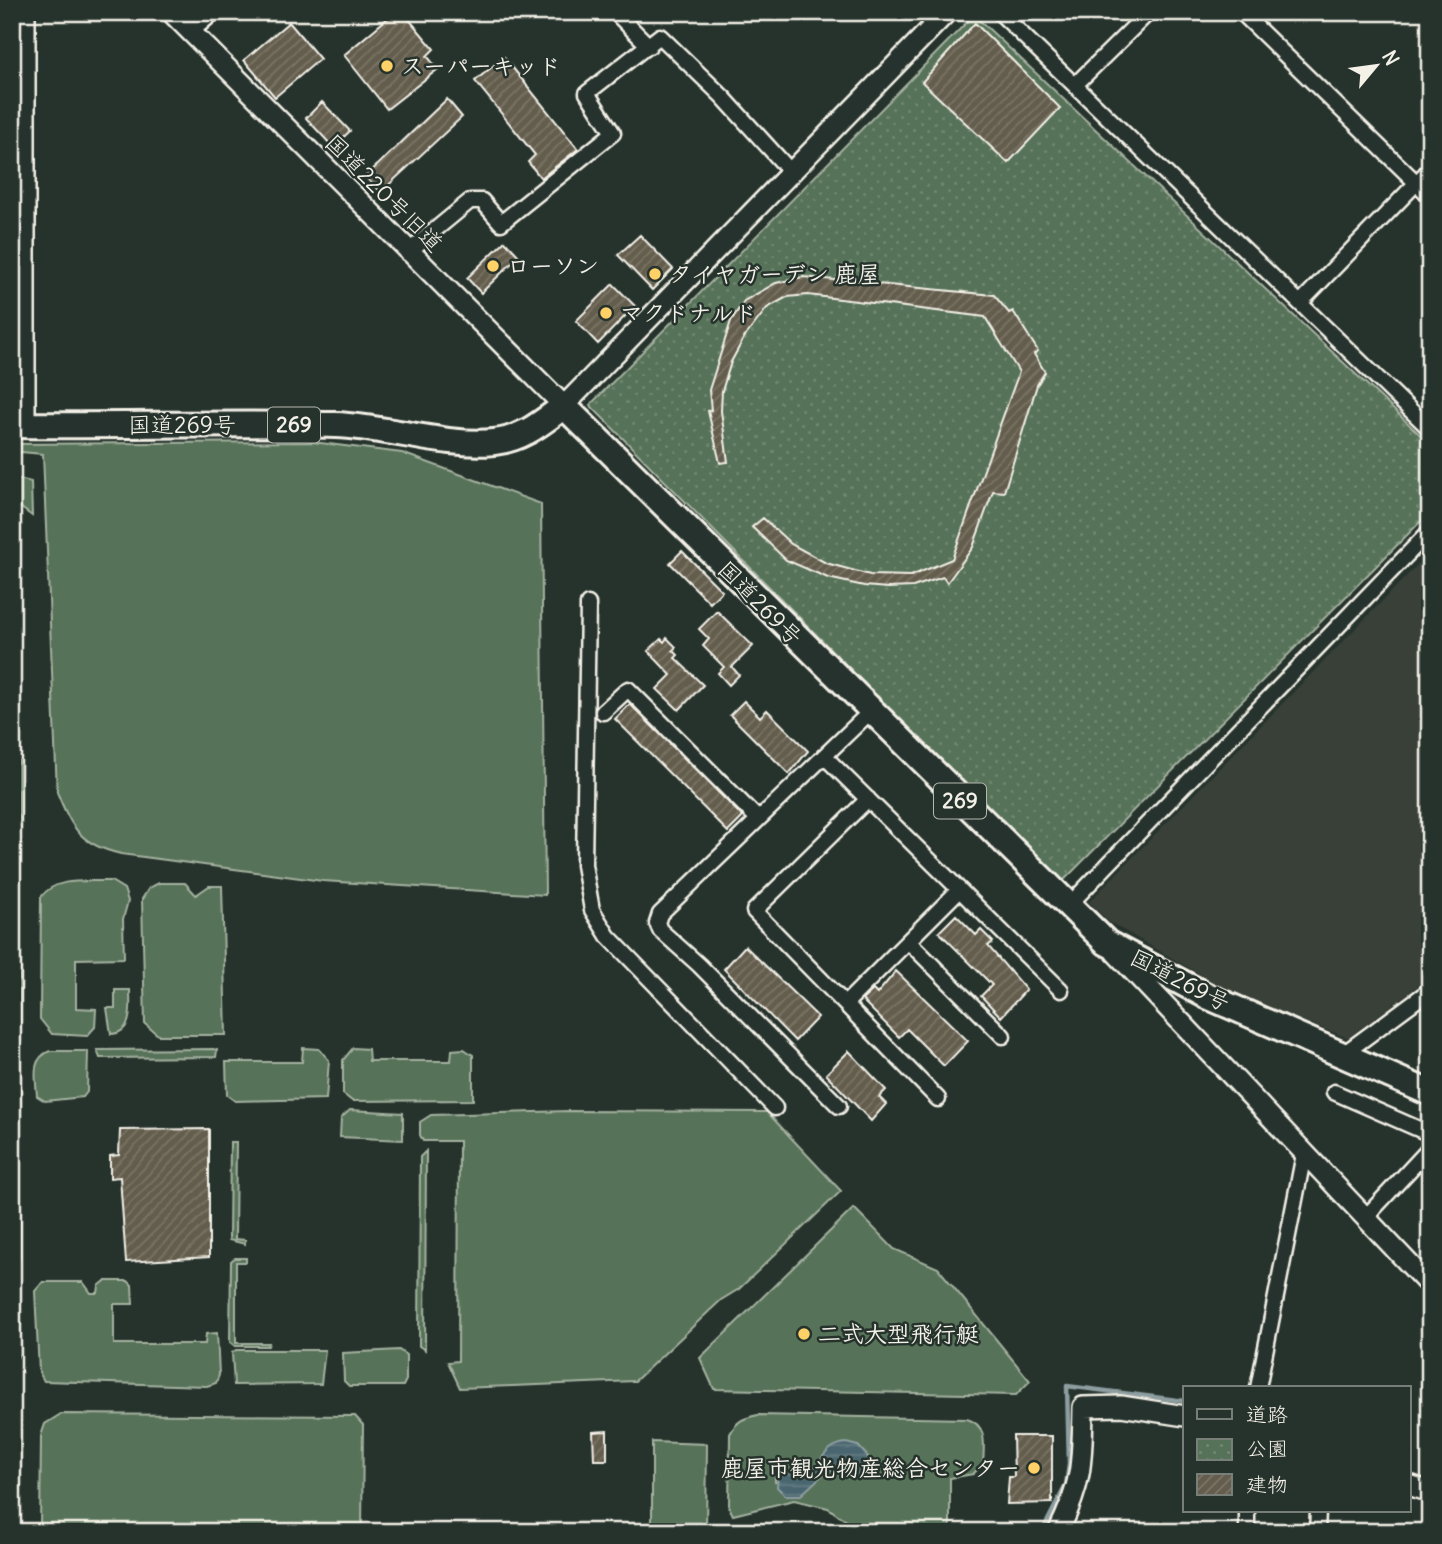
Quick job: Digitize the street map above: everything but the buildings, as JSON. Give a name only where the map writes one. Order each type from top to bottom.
[{"type":"highway","name":"国道269号","points":[[19,425],[339,425],[418,434],[470,444],[498,442],[529,433],[564,406],[870,712],[1107,943],[1207,996],[1430,1093]]},
{"type":"street","points":[[19,425],[25,12]]},
{"type":"street","name":"国道220号旧道","points":[[171,12],[407,253],[564,406]]},
{"type":"street","points":[[191,32],[214,12]]},
{"type":"street","points":[[615,12],[649,46]]},
{"type":"street","points":[[564,406],[947,12]]},
{"type":"street","points":[[999,12],[1430,429]]},
{"type":"street","points":[[1075,85],[1149,12]]},
{"type":"street","points":[[1241,12],[1430,196]]},
{"type":"street","points":[[407,253],[470,201],[482,201],[501,223],[613,133],[587,93],[660,36],[723,97],[792,173]]},
{"type":"street","points":[[1300,303],[1430,169]]},
{"type":"street","points":[[1068,906],[1430,531]]},
{"type":"street","points":[[588,604],[584,865],[592,910],[608,936],[775,1108]]},
{"type":"street","points":[[603,712],[628,689],[757,818]]},
{"type":"street","points":[[839,1106],[699,965],[660,930],[657,923],[660,914],[870,712]]},
{"type":"street","points":[[824,756],[1061,990]]},
{"type":"street","points":[[868,799],[754,911],[938,1099]]},
{"type":"street","points":[[846,1003],[959,890]]},
{"type":"street","points":[[908,941],[1003,1036]]},
{"type":"street","points":[[1107,943],[1430,1286]]},
{"type":"street","points":[[1342,1055],[1430,990]]},
{"type":"street","points":[[1334,1092],[1430,1134]]},
{"type":"street","points":[[1365,1218],[1430,1148]]},
{"type":"street","points":[[1258,1386],[1304,1154]]},
{"type":"street","points":[[1058,1532],[1076,1496],[1081,1468],[1083,1407],[1121,1406],[1183,1416]]},
{"type":"street","points":[[1410,1485],[1430,1492]]},
{"type":"street","points":[[1247,1512],[1247,1532]]},
{"type":"street","points":[[1317,1532],[1318,1512]]},
{"type":"shaded area","points":[[1430,552],[1430,977],[1348,1038],[1236,995],[1109,922],[1089,902]]},
{"type":"green space","points":[[974,15],[1430,444],[1430,512],[1061,883],[590,405]]},
{"type":"green space","points":[[312,442],[402,453],[541,504],[545,895],[323,881],[121,854],[96,846],[73,826],[57,792],[43,454],[21,452],[13,458],[15,478],[31,482],[32,516],[12,501],[12,444]]},
{"type":"green space","points":[[12,756],[19,761],[20,1021],[14,1035]]},
{"type":"green space","points":[[111,881],[124,889],[128,901],[123,919],[124,958],[76,959],[76,1008],[96,1009],[95,1027],[87,1036],[52,1034],[40,1019],[41,897],[47,890],[64,883]]},
{"type":"green space","points":[[159,883],[185,883],[196,895],[209,886],[222,886],[226,1035],[158,1035],[145,1024],[142,899],[149,888]]},
{"type":"green space","points":[[115,990],[130,990],[130,1011],[124,1029],[111,1034],[107,1008],[115,1008]]},
{"type":"green space","points":[[303,1048],[319,1049],[329,1060],[326,1099],[235,1101],[227,1095],[226,1062],[302,1062]]},
{"type":"green space","points":[[353,1048],[368,1049],[369,1061],[451,1061],[452,1050],[464,1049],[473,1055],[473,1100],[352,1101],[343,1094],[343,1060]]},
{"type":"green space","points":[[97,1050],[217,1050],[216,1057],[100,1058]]},
{"type":"green space","points":[[50,1051],[88,1051],[87,1092],[83,1097],[45,1101],[37,1096],[37,1064],[44,1054]]},
{"type":"green space","points":[[12,1055],[20,1065],[21,1173],[12,1173]]},
{"type":"green space","points":[[350,1110],[403,1113],[403,1140],[340,1137],[341,1118]]},
{"type":"green space","points":[[569,1111],[767,1112],[841,1191],[739,1289],[721,1300],[635,1381],[460,1388],[448,1362],[458,1361],[459,1141],[423,1141],[420,1122],[431,1115]]},
{"type":"green space","points":[[230,1142],[236,1142],[235,1239],[245,1240],[245,1244],[229,1240]]},
{"type":"green space","points":[[426,1151],[425,1350],[419,1346],[420,1157]]},
{"type":"green space","points":[[17,1179],[20,1183],[20,1258],[18,1263],[12,1264],[12,1180]]},
{"type":"green space","points":[[854,1208],[894,1249],[938,1268],[1030,1381],[1016,1395],[714,1389],[700,1358]]},
{"type":"green space","points":[[235,1258],[246,1258],[246,1262],[236,1262],[236,1343],[269,1343],[268,1346],[235,1346],[230,1342],[231,1261]]},
{"type":"green space","points":[[12,1270],[17,1270],[18,1355],[12,1371]]},
{"type":"green space","points":[[105,1281],[128,1281],[132,1285],[133,1304],[114,1304],[114,1344],[205,1344],[206,1334],[217,1333],[219,1375],[216,1383],[207,1386],[44,1381],[39,1372],[35,1291],[43,1282],[83,1282],[91,1293],[98,1293],[99,1286]]},
{"type":"green space","points":[[236,1350],[325,1350],[321,1384],[234,1385],[232,1353]]},
{"type":"green space","points":[[399,1350],[406,1355],[406,1380],[403,1386],[349,1386],[344,1381],[343,1353]]},
{"type":"green space","points":[[12,1411],[19,1421],[20,1532],[12,1532]]},
{"type":"green space","points":[[61,1414],[355,1416],[363,1425],[362,1532],[40,1532],[41,1436],[45,1424]]},
{"type":"green space","points":[[758,1415],[967,1419],[982,1431],[983,1464],[973,1474],[950,1478],[950,1532],[862,1532],[828,1508],[794,1500],[733,1515],[729,1507],[730,1434],[738,1423]],"holes":[[[858,1446],[868,1457],[860,1477],[854,1478],[852,1474],[842,1476],[829,1469],[821,1476],[775,1482],[775,1476],[782,1471],[806,1474]]]},
{"type":"green space","points":[[652,1442],[707,1444],[706,1532],[652,1532]]},
{"type":"water","points":[[846,1443],[858,1446],[868,1457],[865,1474],[854,1478],[852,1474],[842,1476],[829,1469],[801,1495],[785,1495],[777,1487],[778,1473],[812,1471],[830,1449]]},
{"type":"waterway","points":[[1042,1532],[1066,1485],[1069,1464],[1067,1386],[1183,1401]]},
{"type":"place","name":"スーパーキッド","points":[[387,66]]},
{"type":"place","name":"ローソン","points":[[493,266]]},
{"type":"place","name":"タイヤガーデン 鹿屋","points":[[655,274]]},
{"type":"place","name":"マクドナルド","points":[[606,313]]},
{"type":"place","name":"二式大型飛行艇","points":[[804,1334]]},
{"type":"place","name":"鹿屋市観光物産総合センター","points":[[1034,1468]]}]
